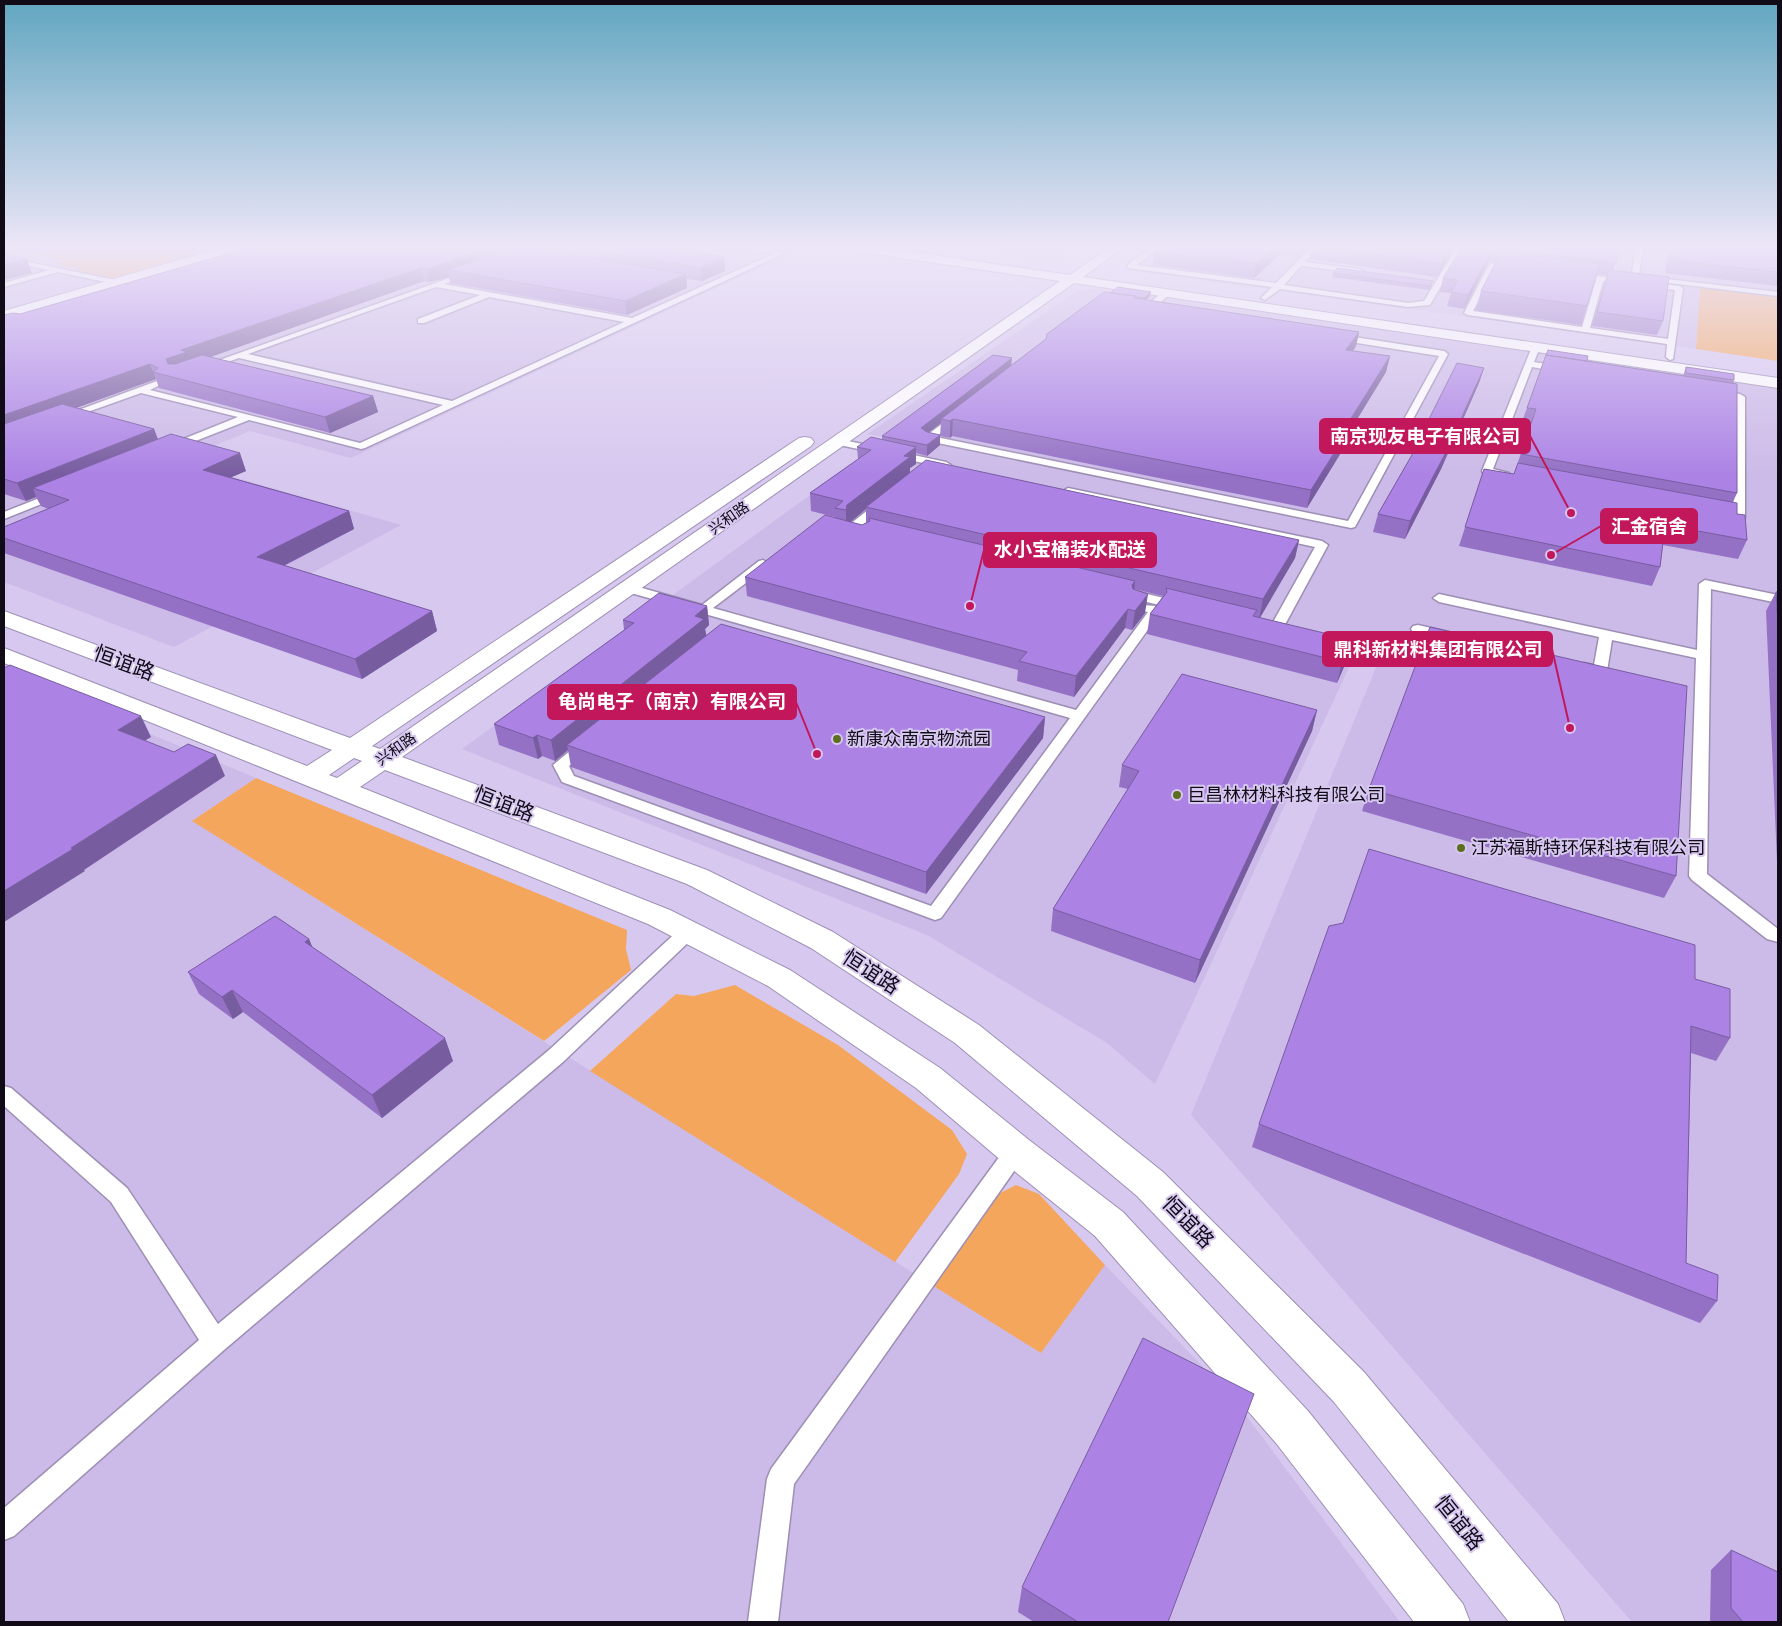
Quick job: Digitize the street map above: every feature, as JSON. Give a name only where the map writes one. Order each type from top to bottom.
[{"type":"main road","name":"兴和路","points":[[842,418],[991,323]]},
{"type":"main road","name":"兴和路","points":[[324,783],[382,759],[838,442],[1001,323]]},
{"type":"main road","points":[[1333,323],[1450,344],[1536,347],[1778,383]]},
{"type":"main road","points":[[1435,323],[1778,373]]},
{"type":"main road","name":"兴和路","points":[[324,783],[352,747],[818,434]]},
{"type":"main road","name":"恒谊路","points":[[4,618],[697,877],[822,940],[967,1034],[1150,1184],[1342,1380],[1540,1622]]},
{"type":"main road","name":"恒谊路","points":[[4,655],[650,913],[779,978],[928,1078],[1016,1151],[1110,1224],[1292,1427],[1445,1622]]},
{"type":"lane","points":[[196,370],[327,323]]},
{"type":"lane","points":[[140,390],[361,446],[630,323]]},
{"type":"lane","points":[[1536,323],[1672,342]]},
{"type":"lane","points":[[1585,330],[1587,323]]},
{"type":"lane","points":[[1670,357],[1674,323]]},
{"type":"lane","points":[[966,409],[928,438],[1351,526],[1450,344],[1326,336]]},
{"type":"lane","points":[[1516,477],[1487,471],[1536,347]]},
{"type":"lane","points":[[239,354],[453,404]]},
{"type":"lane","points":[[1530,364],[1577,372]]},
{"type":"lane","points":[[49,422],[157,384]]},
{"type":"lane","points":[[1702,391],[1740,397],[1739,518],[1710,513]]},
{"type":"lane","points":[[158,454],[248,417]]},
{"type":"lane","points":[[838,442],[954,466]]},
{"type":"lane","points":[[920,474],[935,462]]},
{"type":"lane","points":[[1061,489],[1322,545],[1276,629],[1247,622]]},
{"type":"lane","points":[[4,516],[67,490]]},
{"type":"lane","points":[[842,532],[881,538],[853,527],[890,498]]},
{"type":"lane","points":[[703,610],[774,556]]},
{"type":"lane","points":[[1778,599],[1705,584],[1698,876],[1778,936]]},
{"type":"lane","points":[[628,588],[1079,716]]},
{"type":"lane","points":[[598,735],[561,765],[568,779],[935,914],[1156,610],[1115,595],[1189,608]]},
{"type":"lane","points":[[1439,598],[1704,656]]},
{"type":"lane","points":[[726,632],[741,620]]},
{"type":"lane","points":[[1418,629],[1457,638]]},
{"type":"lane","points":[[1571,664],[1600,671],[1606,634]]},
{"type":"lane","points":[[4,1526],[216,1342],[556,1056],[688,932]]},
{"type":"lane","points":[[4,1094],[119,1195],[216,1342]]},
{"type":"lane","points":[[763,1622],[781,1479],[1016,1151]]},
{"type":"shaded area","points":[[4,323],[642,323],[351,458],[250,431],[177,461],[401,525],[174,647],[4,582]]},
{"type":"shaded area","points":[[1031,323],[1346,323],[1778,387],[1778,1622],[1632,1622],[1191,1115],[1380,658],[1349,652],[1352,661],[1155,1084],[1107,1043],[927,935],[462,749],[888,438],[867,434]]},
{"type":"shaded area","points":[[1508,323],[1698,323],[1696,349]]},
{"type":"shaded area","points":[[1698,323],[1778,323],[1778,361],[1696,349]]},
{"type":"shaded area","points":[[4,673],[256,778],[192,821],[1041,1353],[1105,1265],[1233,1398],[1400,1622],[4,1622]]},
{"type":"shaded area","points":[[256,778],[627,930],[626,949],[631,970],[544,1041],[192,821]]},
{"type":"shaded area","points":[[735,985],[838,1045],[952,1130],[967,1154],[959,1174],[895,1262],[590,1071],[676,994],[694,996]]},
{"type":"shaded area","points":[[1016,1185],[1039,1194],[1105,1265],[1041,1353],[932,1285],[1000,1193]]},
{"type":"building","points":[[4,323],[260,323],[181,350],[187,352],[166,359],[168,364],[175,364],[202,355],[373,396],[325,417],[153,372],[158,368],[150,364],[4,415]]},
{"type":"building","points":[[1062,323],[1299,323],[1359,332],[1346,350],[1390,356],[1342,433],[1346,434],[1311,490],[953,419],[950,421],[941,419],[1046,339],[1047,334]]},
{"type":"building","points":[[1548,350],[1588,356],[1587,361],[1546,355]]},
{"type":"building","points":[[993,355],[1012,358],[921,428],[927,432],[940,435],[927,445],[882,436]]},
{"type":"building","points":[[1546,355],[1737,384],[1737,493],[1521,454],[1536,409],[1527,408]]},
{"type":"building","points":[[1457,363],[1484,368],[1446,452],[1410,521],[1378,514],[1432,420],[1429,419]]},
{"type":"building","points":[[1686,367],[1734,374],[1734,380],[1686,373]]},
{"type":"building","points":[[62,404],[154,429],[17,483],[4,479],[4,424]]},
{"type":"building","points":[[171,434],[240,453],[203,470],[349,511],[257,557],[432,611],[355,659],[4,538],[4,527],[69,500],[33,488]]},
{"type":"building","points":[[871,437],[916,447],[904,456],[910,457],[847,505],[846,510],[835,508],[843,501],[810,493],[871,450],[857,447]]},
{"type":"building","points":[[926,460],[1299,540],[1263,599],[866,507]]},
{"type":"building","points":[[1518,463],[1737,503],[1737,514],[1745,515],[1747,540],[1665,525],[1660,567],[1465,527],[1484,469],[1514,474]]},
{"type":"building","points":[[825,515],[862,525],[870,521],[869,518],[1135,581],[1132,585],[1133,589],[1148,594],[1135,611],[1128,609],[1076,676],[1019,661],[1027,652],[745,577]]},
{"type":"building","points":[[1166,588],[1257,610],[1253,616],[1353,640],[1342,662],[1150,614],[1167,592]]},
{"type":"building","points":[[1776,592],[1778,592],[1778,626]]},
{"type":"building","points":[[659,593],[707,606],[695,616],[704,619],[551,740],[537,735],[533,738],[494,724],[634,623],[623,620]]},
{"type":"building","points":[[721,624],[1045,717],[926,872],[567,745]]},
{"type":"building","points":[[1430,627],[1687,686],[1676,876],[1369,789]]},
{"type":"building","points":[[10,665],[141,716],[118,730],[174,752],[188,744],[216,755],[71,848],[73,849],[4,891],[4,668]]},
{"type":"building","points":[[1182,674],[1317,710],[1200,960],[1053,909],[1139,771],[1122,765]]},
{"type":"building","points":[[1369,849],[1695,945],[1695,979],[1730,989],[1730,1038],[1691,1026],[1686,1263],[1718,1275],[1717,1301],[1259,1124],[1329,926],[1343,923]]},
{"type":"building","points":[[275,916],[309,939],[305,942],[445,1038],[372,1095],[232,990],[222,997],[188,972]]},
{"type":"building","points":[[1143,1338],[1254,1394],[1168,1622],[1078,1622],[1022,1587]]},
{"type":"building","points":[[1731,1550],[1778,1572],[1778,1622],[1743,1622],[1731,1608]]},
{"type":"place","name":"南京现友电子有限公司","points":[[1571,513]]},
{"type":"place","name":"汇金宿舍","points":[[1551,555]]},
{"type":"place","name":"水小宝桶装水配送","points":[[970,606]]},
{"type":"place","name":"鼎科新材料集团有限公司","points":[[1570,728]]},
{"type":"place","name":"新康众南京物流园","points":[[837,739]]},
{"type":"place","name":"龟尚电子（南京）有限公司","points":[[817,754]]},
{"type":"place","name":"巨昌林材料科技有限公司","points":[[1177,795]]},
{"type":"place","name":"江苏福斯特环保科技有限公司","points":[[1461,848]]}]
